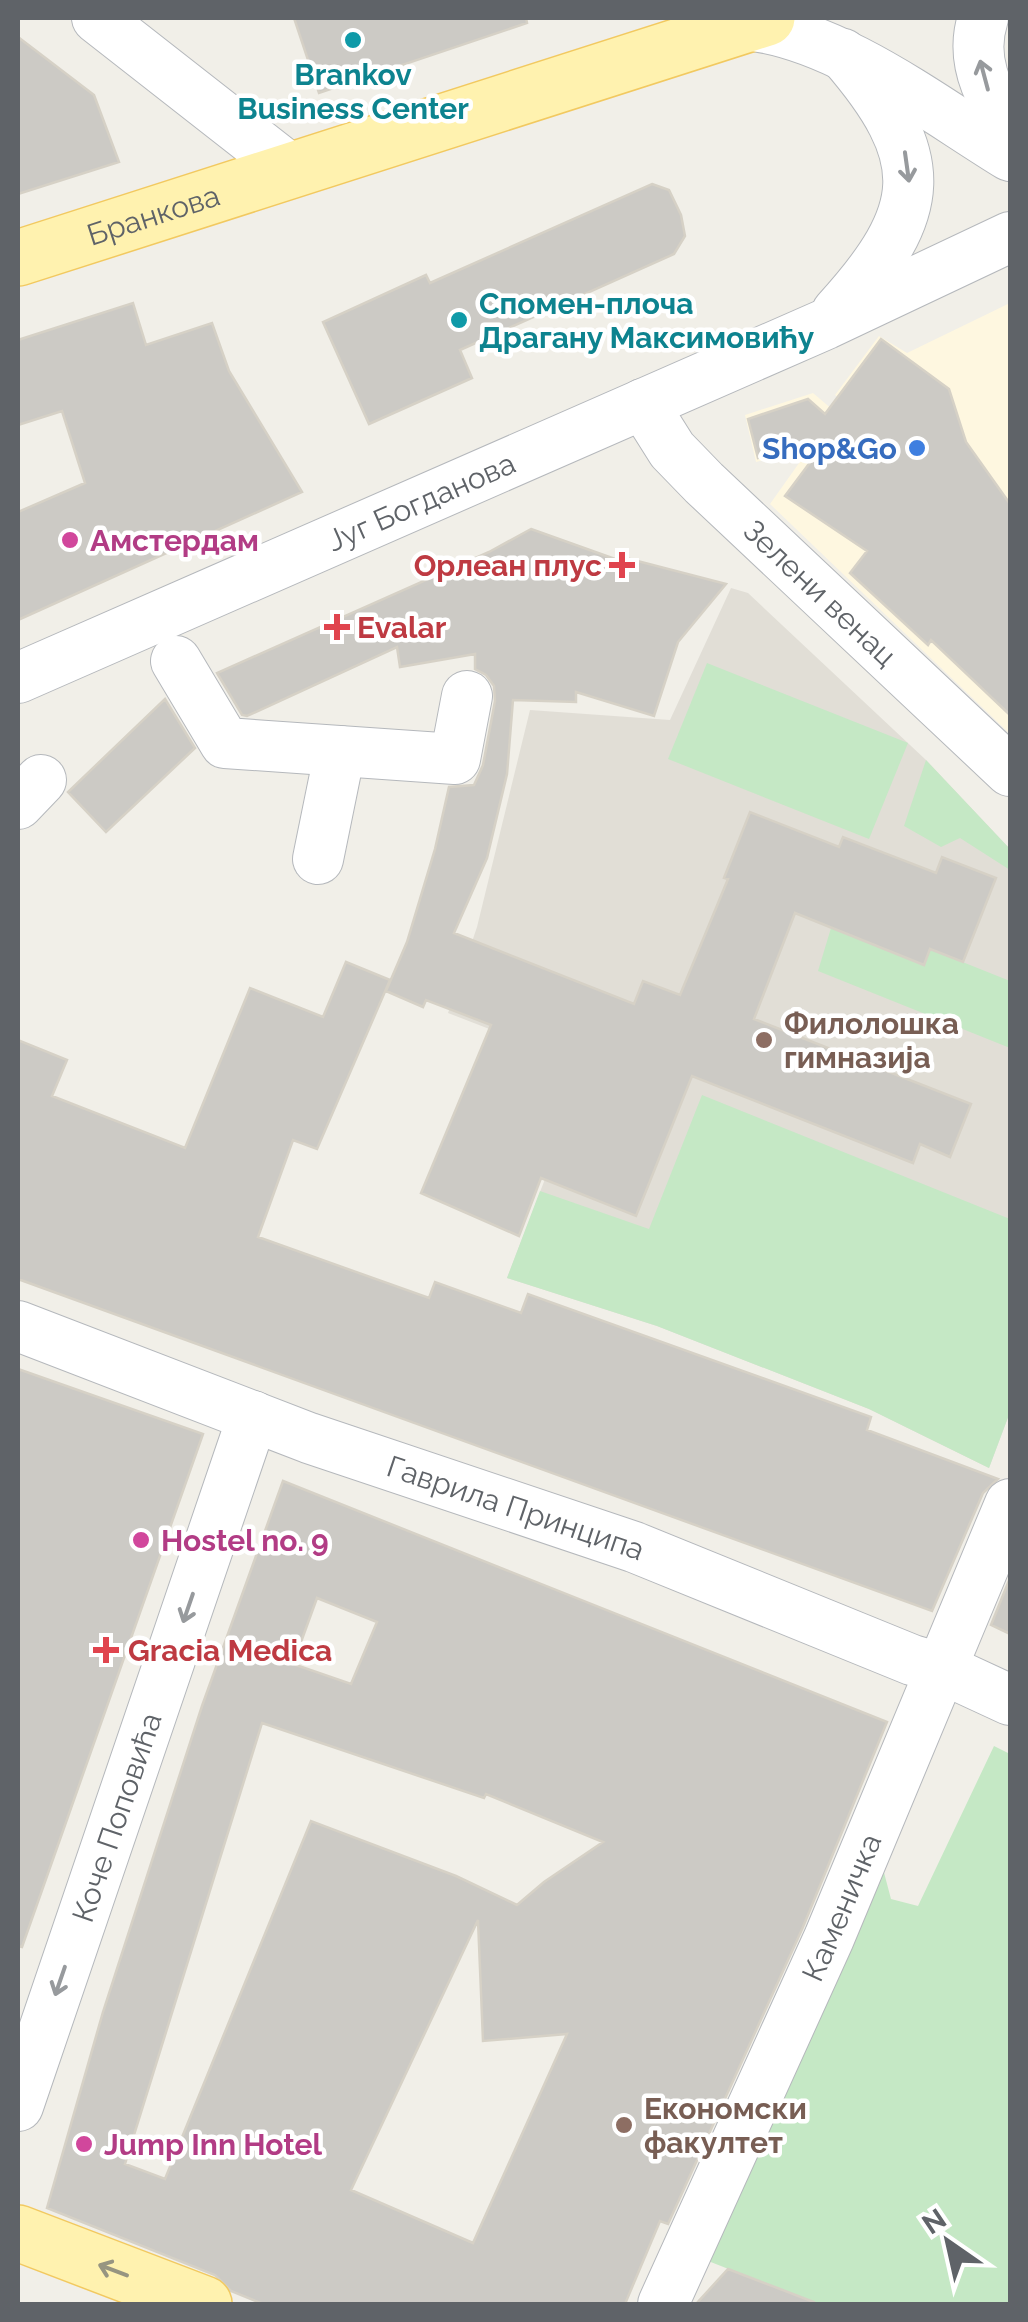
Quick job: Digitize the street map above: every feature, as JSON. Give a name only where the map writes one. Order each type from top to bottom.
[{"type":"main road","points":[[291,170],[756,21]]},
{"type":"main road","name":"Бранкова","points":[[18,258],[291,170]]},
{"type":"main road","points":[[18,2234],[204,2304]]},
{"type":"street","points":[[97,18],[291,170]]},
{"type":"street","points":[[983,18],[981,72],[992,99],[1010,126]]},
{"type":"street","points":[[756,21],[843,54],[1010,156]]},
{"type":"street","name":"Југ Богданова","points":[[826,324],[865,281],[890,242],[906,203],[910,180],[909,162],[893,118],[843,54]]},
{"type":"street","name":"Југ Богданова","points":[[18,678],[826,324],[1010,236]]},
{"type":"street","name":"Зелени венац","points":[[643,404],[672,450],[704,483],[1010,771]]},
{"type":"street","points":[[176,661],[226,743],[455,759],[468,696]]},
{"type":"street","points":[[318,859],[340,752]]},
{"type":"street","name":"Гаврила Принципа","points":[[18,1326],[360,1456],[634,1547],[912,1660],[943,1669],[1010,1700]]},
{"type":"street","name":"Коче Поповића","points":[[18,2106],[253,1416]]},
{"type":"street","name":"Каменичка","points":[[663,2304],[822,1956],[1010,1504]]},
{"type":"shaded area","points":[[1010,303],[1010,734],[770,504],[809,449],[756,462],[745,415],[813,393],[840,416],[849,405],[835,395],[879,336],[907,353]]},
{"type":"shaded area","name":"Филолошка гимназија","points":[[731,588],[748,593],[926,760],[1010,849],[1010,1412],[989,1468],[869,1409],[657,1326],[507,1278],[588,1067],[448,1013],[477,927],[530,710],[670,720]]},
{"type":"green space","points":[[707,663],[908,743],[869,839],[668,759]]},
{"type":"green space","points":[[926,760],[1010,849],[1010,870],[960,838],[941,847],[904,826]]},
{"type":"green space","points":[[831,928],[923,964],[930,949],[1010,981],[1010,1048],[818,971]]},
{"type":"green space","points":[[702,1095],[1010,1219],[1010,1412],[989,1468],[869,1409],[657,1326],[507,1278],[540,1191],[649,1229]]},
{"type":"green space","points":[[994,1746],[1010,1754],[1010,2304],[801,2304],[802,2298],[693,2255],[882,1865],[891,1899],[918,1906]]},
{"type":"building","name":"Brankov Business Center","points":[[294,18],[526,18],[527,23],[319,93]]},
{"type":"building","points":[[18,37],[94,95],[119,162],[18,194]]},
{"type":"building","points":[[652,184],[669,190],[681,215],[685,236],[674,254],[460,350],[472,378],[369,424],[323,322],[426,275],[430,283]]},
{"type":"building","points":[[133,303],[146,345],[212,323],[229,371],[302,492],[18,620],[18,512],[85,483],[62,411],[18,425],[18,340]]},
{"type":"building","points":[[881,339],[949,389],[966,442],[1010,504],[1010,715],[931,640],[928,645],[850,573],[867,551],[785,496],[826,441],[758,458],[748,419],[808,399],[825,414]]},
{"type":"building","points":[[531,529],[629,564],[630,559],[726,584],[678,642],[654,716],[576,692],[576,702],[513,700],[507,774],[487,858],[454,933],[634,1004],[643,981],[680,995],[728,879],[724,878],[750,812],[839,847],[843,837],[936,873],[942,857],[996,878],[963,962],[930,949],[924,965],[795,913],[754,1019],[971,1104],[950,1157],[920,1144],[913,1163],[692,1076],[636,1216],[541,1178],[519,1236],[421,1193],[491,1025],[426,1000],[423,1007],[386,991],[407,942],[449,787],[474,785],[483,765],[495,701],[494,686],[475,669],[475,654],[400,667],[397,647],[247,716],[242,715],[217,673],[489,552]]},
{"type":"building","points":[[165,699],[195,748],[106,832],[68,792]]},
{"type":"building","points":[[346,962],[390,980],[317,1149],[293,1140],[258,1237],[429,1298],[435,1282],[521,1313],[528,1294],[871,1417],[867,1430],[998,1479],[983,1493],[932,1611],[18,1279],[18,1040],[67,1060],[52,1096],[185,1148],[250,988],[323,1017]]},
{"type":"building","points":[[18,1369],[203,1434],[22,1947],[18,1946]]},
{"type":"building","points":[[283,1481],[887,1722],[803,1927],[668,2224],[660,2221],[625,2304],[263,2304],[231,2291],[215,2275],[47,2208],[103,2012],[202,1706]],"holes":[[[317,1598],[377,1622],[351,1684],[293,1664]],[[262,1723],[484,1798],[486,1794],[603,1842],[517,1905],[456,1876],[311,1821],[165,2179],[125,2164]],[[478,1920],[483,2041],[567,2034],[473,2243],[351,2190]]]},
{"type":"building","points":[[1010,1578],[1010,1634],[991,1625]]},
{"type":"building","points":[[728,2269],[814,2302],[814,2304],[696,2304]]},
{"type":"place","name":"Brankov Business Center","points":[[353,40]]},
{"type":"place","name":"Спомен-плоча Драгану Максимовићу","points":[[459,320]]},
{"type":"place","name":"Shop&Go","points":[[917,448]]},
{"type":"place","name":"Амстердам","points":[[70,540]]},
{"type":"place","name":"Орлеан плус","points":[[622,565]]},
{"type":"place","name":"Evalar","points":[[337,627]]},
{"type":"place","name":"Филолошка гимназија","points":[[764,1040]]},
{"type":"place","name":"Hostel no. 9","points":[[141,1540]]},
{"type":"place","name":"Gracia Medica","points":[[106,1650]]},
{"type":"place","name":"Економски факултет","points":[[624,2125]]},
{"type":"place","name":"Jump Inn Hotel","points":[[84,2144]]}]
